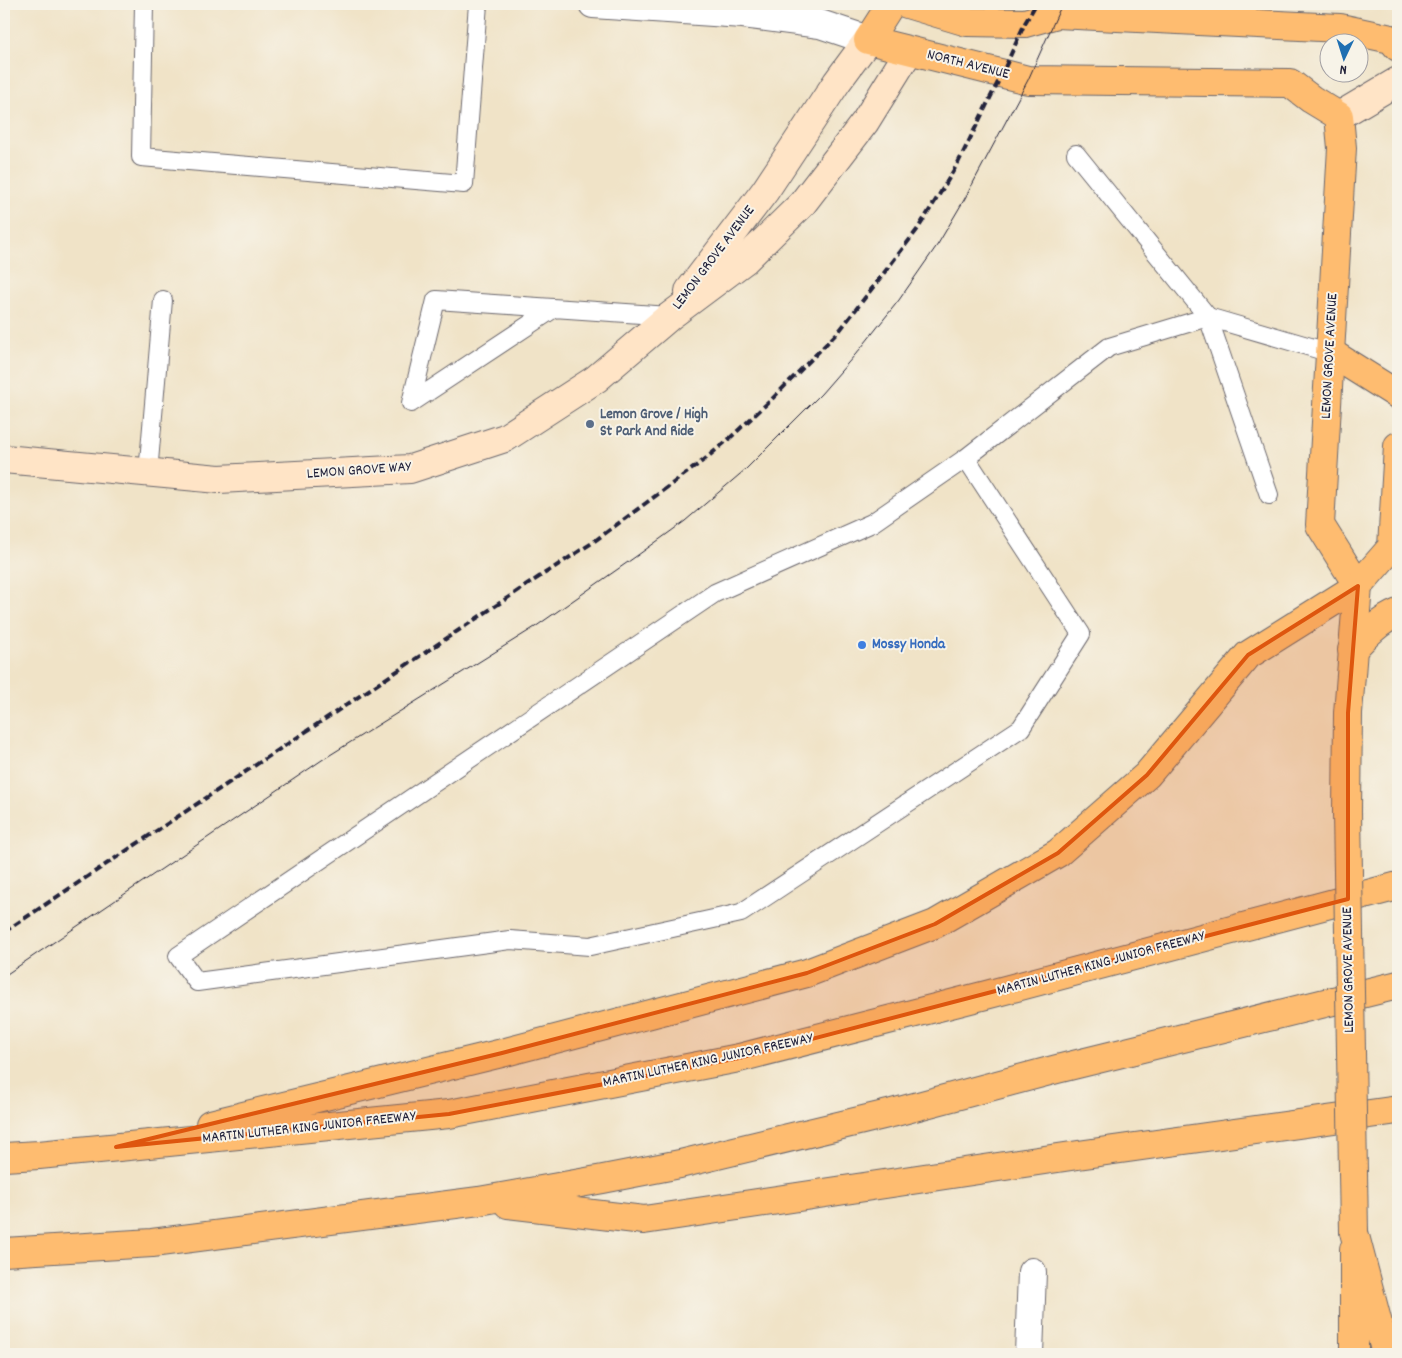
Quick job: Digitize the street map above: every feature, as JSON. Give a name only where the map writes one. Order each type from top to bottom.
[{"type":"main road","name":"LEMON GROVE AVENUE","points":[[670,316],[765,191],[837,82],[892,4]]},
{"type":"main road","points":[[907,4],[936,8],[968,22],[1025,23],[1051,9],[1340,28],[1391,39],[1398,47]]},
{"type":"main road","name":"LEMON GROVE AVENUE","points":[[670,316],[745,260],[802,204],[865,122],[936,8]]},
{"type":"main road","name":"NORTH AVENUE","points":[[868,40],[1028,80],[1290,83],[1338,116]]},
{"type":"main road","points":[[1338,116],[1398,81]]},
{"type":"main road","name":"LEMON GROVE AVENUE","points":[[1338,116],[1342,148],[1320,525],[1358,586],[1348,713],[1347,812],[1354,1232],[1354,1354]]},
{"type":"main road","name":"LEMON GROVE WAY","points":[[4,459],[219,479],[410,469],[505,438],[596,380],[670,316]]},
{"type":"main road","points":[[1330,353],[1398,396]]},
{"type":"main road","points":[[116,1147],[502,1053],[807,973],[935,924],[1058,853],[1147,775],[1248,655],[1358,586],[1395,550],[1398,446]]},
{"type":"main road","points":[[1352,650],[1371,631],[1398,613]]},
{"type":"main road","name":"MARTIN LUTHER KING JUNIOR FREEWAY","points":[[4,1157],[449,1114],[739,1058],[1398,886]]},
{"type":"main road","points":[[4,1252],[152,1243],[479,1201],[593,1181],[680,1164],[892,1113],[1058,1069],[1398,985]]},
{"type":"main road","points":[[479,1201],[644,1220],[1078,1155],[1398,1110]]},
{"type":"main road","points":[[1354,1232],[1386,1354]]},
{"type":"street","name":"NORTH AVENUE","points":[[593,4],[744,9],[820,24],[868,40]]},
{"type":"street","points":[[1029,1354],[1032,1272]]},
{"type":"lane","points":[[144,4],[141,157],[464,184],[478,4]]},
{"type":"lane","points":[[1076,154],[1208,317],[1269,495]]},
{"type":"lane","points":[[148,472],[163,300]]},
{"type":"lane","points":[[553,309],[411,404],[436,300],[670,316]]},
{"type":"lane","points":[[966,458],[1082,634],[1021,728],[741,913],[590,946],[510,940],[197,982],[178,956],[715,592],[872,523],[966,458],[1109,347],[1208,317],[1330,353]]},
{"type":"highlighted area","points":[[1358,586],[1348,713],[1348,899],[739,1058],[449,1114],[116,1147],[502,1053],[807,973],[935,924],[1058,853],[1147,775],[1248,655]]},
{"type":"tram line","points":[[4,976],[322,760],[535,627],[685,521],[746,469],[821,394],[861,348],[899,300],[938,244],[964,200],[1028,80],[1062,4]]},
{"type":"railway","points":[[4,932],[592,543],[704,460],[730,438],[772,399],[840,330],[917,230],[958,163],[1025,23],[1036,4]]},
{"type":"place","name":"Lemon Grove / High St Park And Ride","points":[[590,424]]},
{"type":"place","name":"Mossy Honda","points":[[862,645]]}]
